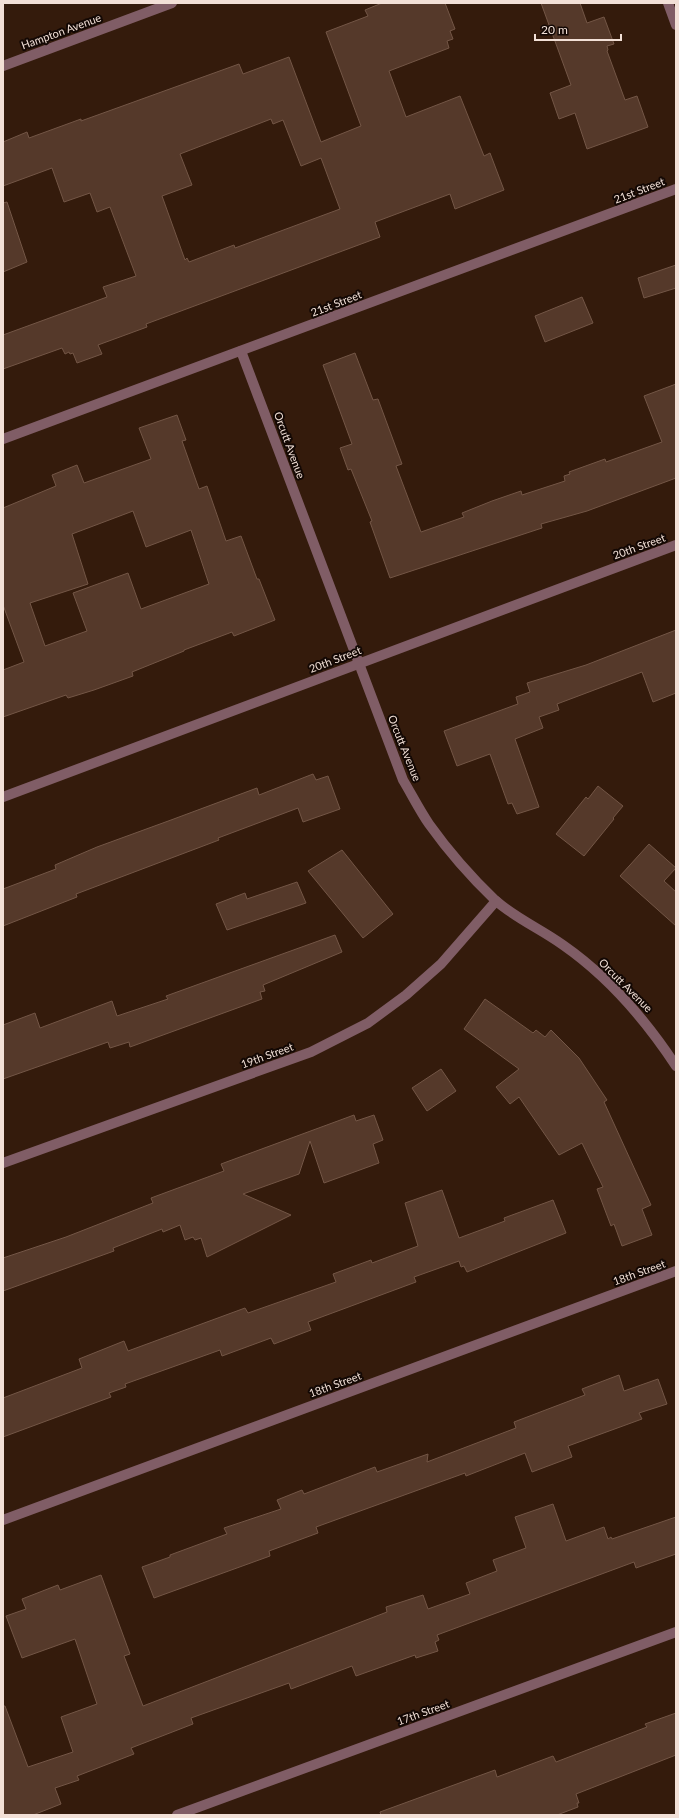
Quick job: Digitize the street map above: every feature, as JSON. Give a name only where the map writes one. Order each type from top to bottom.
[{"type":"street","name":"Hampton Avenue","points":[[3,66],[172,3]]},
{"type":"street","points":[[668,3],[676,25]]},
{"type":"street","name":"21st Street","points":[[3,439],[676,188]]},
{"type":"street","name":"Orcutt Avenue","points":[[241,351],[403,780],[429,824],[460,864],[496,901],[563,945],[588,964],[626,1000],[653,1032],[676,1066]]},
{"type":"street","name":"20th Street","points":[[3,797],[676,545]]},
{"type":"street","name":"19th Street","points":[[3,1163],[311,1052],[368,1024],[406,995],[441,964],[496,901]]},
{"type":"street","name":"18th Street","points":[[3,1520],[676,1271]]},
{"type":"street","name":"17th Street","points":[[177,1815],[676,1632]]},
{"type":"building","points":[[382,3],[445,3],[455,29],[450,31],[453,39],[447,41],[449,48],[389,71],[406,117],[460,96],[484,156],[490,153],[504,190],[455,209],[450,194],[375,222],[380,237],[146,324],[147,327],[98,345],[102,354],[77,363],[73,353],[70,354],[69,352],[65,354],[62,348],[3,369],[3,335],[107,297],[103,287],[136,276],[110,207],[97,212],[90,193],[64,202],[52,168],[3,186],[3,142],[27,132],[29,138],[81,119],[81,121],[239,64],[243,74],[289,57],[321,142],[361,126],[326,32],[368,16],[365,10]],"holes":[[[271,119],[273,124],[283,120],[301,166],[321,158],[340,209],[235,248],[234,245],[189,262],[187,258],[185,260],[162,196],[192,185],[180,154]]]},
{"type":"building","points":[[541,3],[580,3],[587,23],[604,17],[614,44],[607,46],[607,51],[625,100],[637,96],[648,127],[587,149],[575,113],[559,119],[550,93],[571,85]]},
{"type":"building","points":[[7,202],[27,262],[3,272],[3,203]]},
{"type":"building","points":[[676,265],[676,288],[644,298],[638,278]]},
{"type":"building","points":[[582,297],[593,323],[545,342],[535,316]]},
{"type":"building","points":[[355,353],[373,400],[378,399],[402,464],[396,466],[421,532],[464,517],[462,513],[492,501],[521,491],[522,495],[565,481],[564,476],[570,474],[569,472],[605,459],[606,462],[662,442],[644,396],[676,384],[676,478],[587,511],[541,524],[542,528],[390,578],[370,522],[372,521],[351,469],[348,470],[340,448],[352,444],[323,365]]},
{"type":"building","points":[[177,415],[186,440],[182,441],[199,489],[207,486],[226,541],[241,536],[257,579],[259,579],[275,620],[234,636],[232,632],[184,650],[132,672],[133,676],[94,690],[68,698],[66,695],[3,717],[3,670],[24,662],[3,605],[3,508],[56,486],[52,475],[77,465],[84,483],[151,459],[139,428]],"holes":[[[133,511],[146,547],[191,530],[209,584],[141,609],[128,573],[73,593],[87,631],[45,646],[30,603],[88,584],[72,534]]]},
{"type":"building","points":[[676,630],[676,693],[653,702],[642,672],[557,704],[559,710],[539,717],[543,728],[515,739],[539,807],[517,814],[512,803],[508,804],[490,754],[457,766],[444,731],[518,704],[516,697],[530,692],[527,683],[586,665]]},
{"type":"building","points":[[313,774],[316,780],[328,776],[340,809],[303,822],[298,808],[218,838],[219,840],[76,894],[77,897],[3,926],[3,889],[56,869],[55,865],[97,847],[257,788],[259,795]]},
{"type":"building","points":[[598,786],[623,806],[584,856],[556,834],[586,797],[588,799]]},
{"type":"building","points":[[649,844],[676,868],[664,881],[676,892],[676,926],[620,876]]},
{"type":"building","points":[[342,850],[393,914],[363,938],[308,871]]},
{"type":"building","points":[[297,882],[306,903],[227,930],[216,904],[245,893],[247,899]]},
{"type":"building","points":[[335,935],[342,952],[263,985],[265,991],[260,992],[262,999],[130,1047],[129,1042],[110,1048],[108,1042],[3,1079],[3,1025],[35,1013],[40,1028],[112,1001],[117,1016],[168,999],[166,996]]},
{"type":"building","points":[[485,999],[533,1033],[536,1030],[545,1037],[551,1030],[579,1058],[607,1100],[604,1102],[651,1205],[642,1209],[652,1235],[622,1246],[614,1224],[611,1226],[597,1189],[603,1187],[582,1143],[559,1155],[519,1097],[510,1104],[496,1087],[519,1069],[464,1029]]},
{"type":"building","points":[[441,1069],[456,1091],[427,1111],[412,1088]]},
{"type":"building","points":[[354,1115],[356,1121],[374,1115],[383,1140],[373,1144],[379,1163],[324,1183],[310,1141],[299,1174],[243,1194],[291,1215],[207,1257],[201,1238],[195,1240],[193,1237],[185,1240],[180,1225],[163,1232],[162,1229],[113,1248],[114,1251],[3,1291],[3,1258],[66,1237],[153,1203],[151,1198],[224,1171],[221,1164]]},
{"type":"building","points":[[442,1190],[459,1238],[505,1221],[504,1218],[553,1200],[566,1233],[467,1272],[464,1266],[461,1267],[459,1261],[414,1277],[416,1282],[308,1322],[311,1330],[274,1344],[271,1338],[222,1356],[220,1350],[125,1384],[126,1387],[109,1393],[111,1397],[3,1437],[3,1398],[82,1368],[79,1359],[124,1341],[128,1351],[245,1308],[248,1313],[336,1282],[333,1274],[371,1260],[372,1263],[418,1246],[405,1203]]},
{"type":"building","points":[[619,1375],[624,1391],[658,1379],[667,1404],[639,1413],[642,1419],[568,1446],[572,1457],[532,1472],[525,1453],[466,1476],[465,1473],[316,1527],[318,1533],[269,1551],[270,1556],[154,1598],[142,1567],[227,1534],[224,1528],[281,1509],[277,1500],[302,1490],[304,1494],[375,1467],[377,1472],[428,1454],[427,1462],[516,1428],[514,1422],[585,1395],[582,1389]]},
{"type":"building","points":[[553,1504],[566,1541],[604,1527],[608,1539],[611,1537],[612,1539],[676,1517],[676,1554],[636,1568],[634,1562],[437,1635],[439,1640],[435,1642],[438,1651],[416,1658],[415,1655],[356,1676],[352,1666],[291,1689],[289,1683],[191,1718],[193,1724],[131,1748],[134,1754],[77,1776],[79,1780],[55,1788],[61,1804],[33,1815],[3,1815],[3,1706],[5,1706],[28,1767],[73,1752],[61,1717],[97,1704],[75,1639],[22,1658],[6,1616],[26,1609],[22,1599],[58,1585],[60,1590],[101,1575],[130,1654],[124,1656],[143,1706],[387,1612],[386,1607],[423,1595],[428,1609],[470,1594],[466,1583],[497,1571],[493,1560],[526,1548],[515,1517]]},
{"type":"building","points":[[676,1713],[676,1755],[576,1794],[579,1803],[577,1803],[578,1807],[557,1815],[381,1815],[380,1812],[495,1770],[497,1777],[553,1756],[556,1762],[647,1727],[645,1724]]}]
